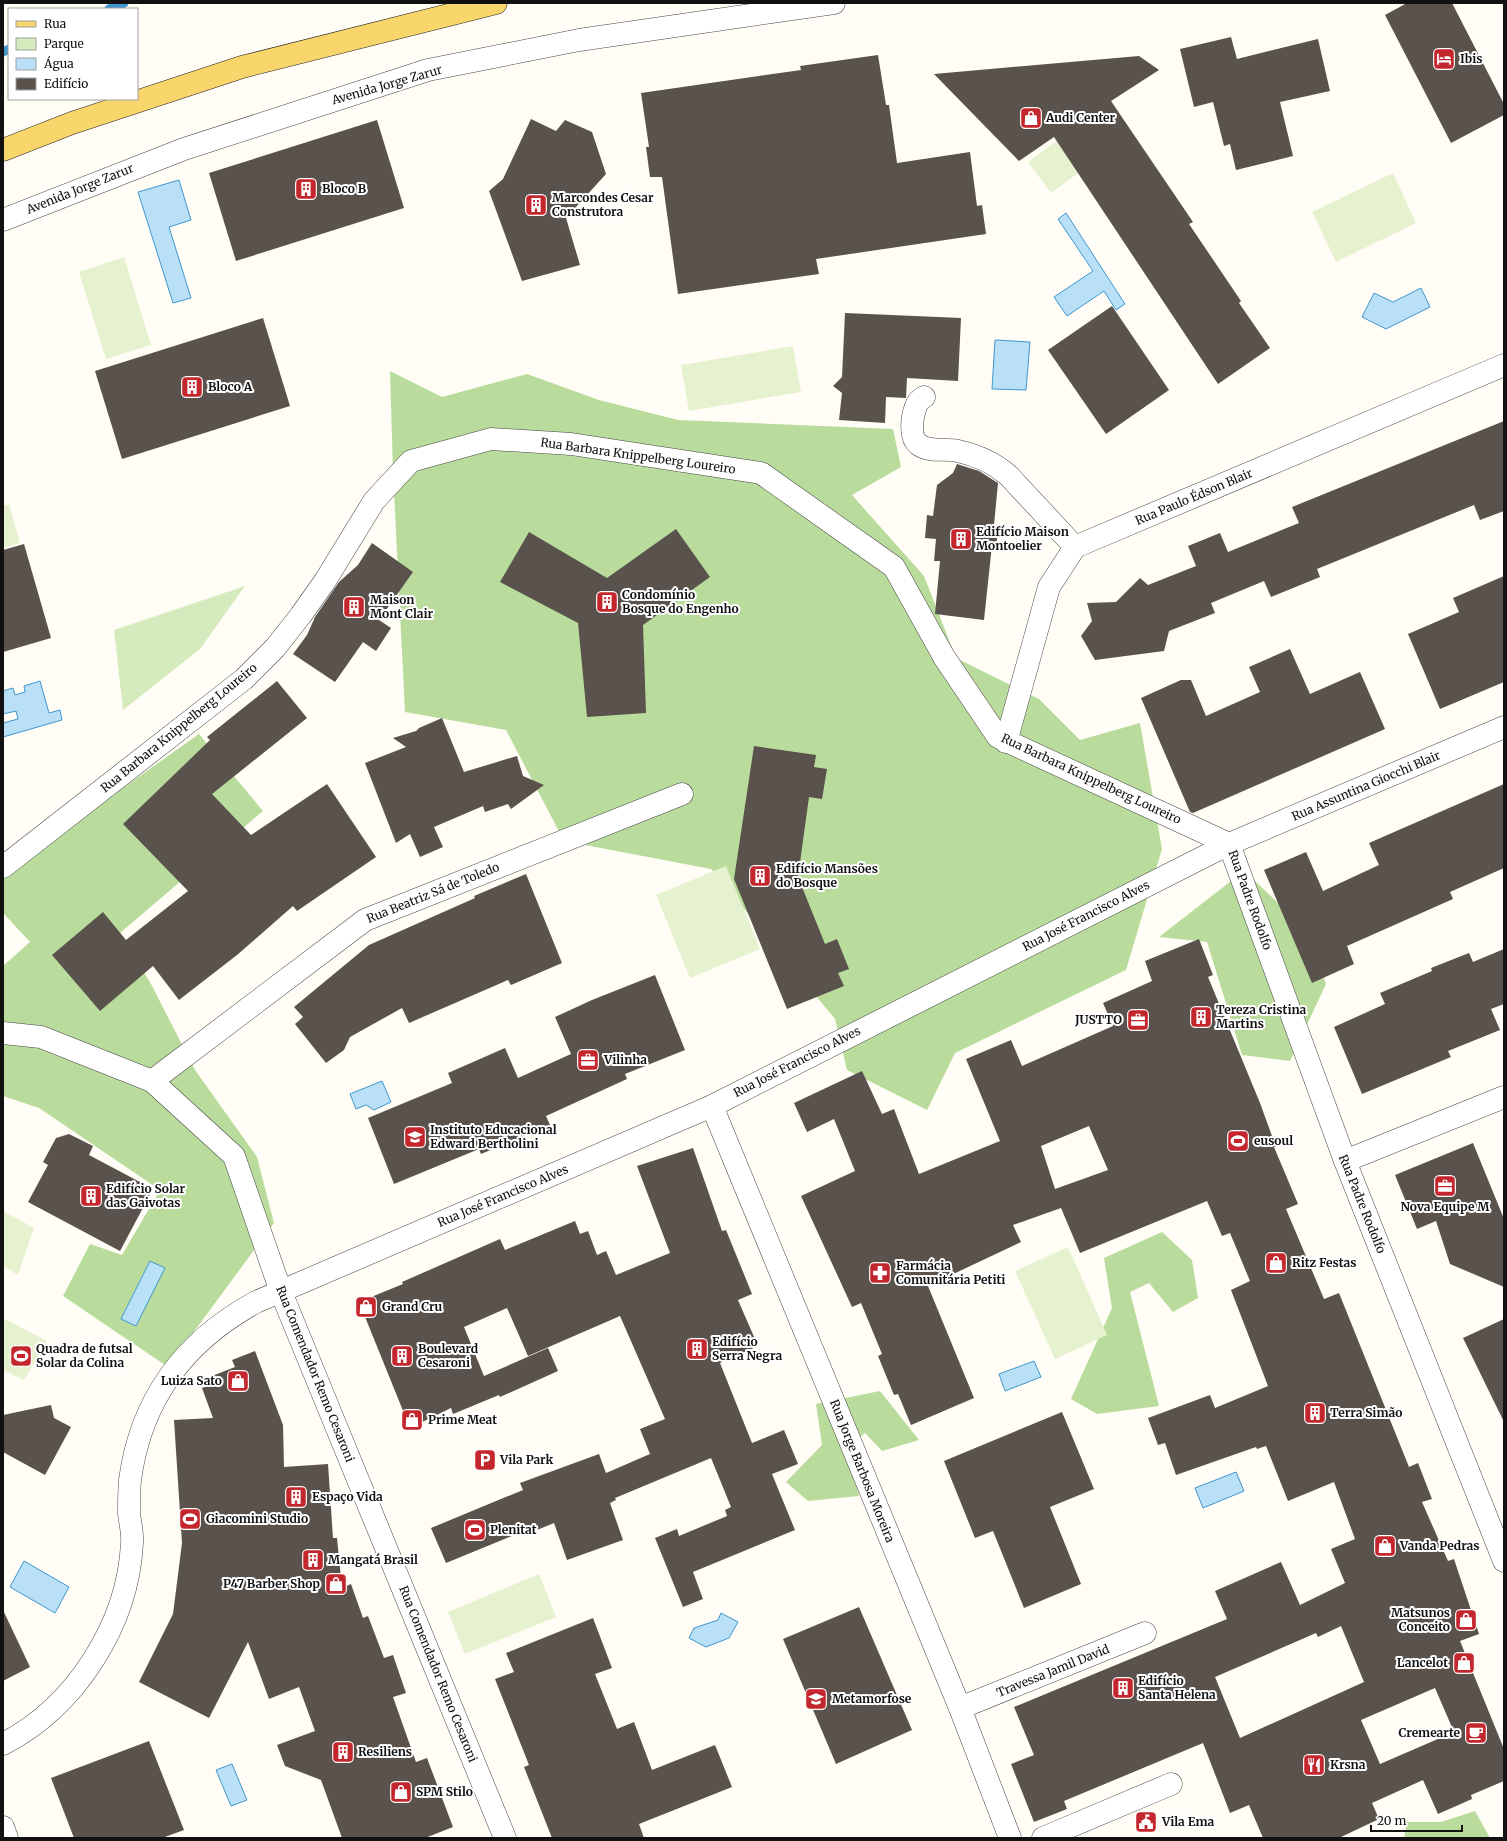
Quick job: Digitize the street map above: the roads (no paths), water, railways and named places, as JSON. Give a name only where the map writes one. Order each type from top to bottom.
[{"type":"main road","points":[[3,150],[72,123],[242,67],[496,3]]},
{"type":"street","name":"Avenida Jorge Zarur","points":[[3,220],[184,149],[428,70],[579,40],[834,3]]},
{"type":"street","name":"Rua Paulo Édson Blair","points":[[1075,547],[1504,365]]},
{"type":"street","points":[[924,397],[916,404],[914,413],[914,438],[918,444],[927,448],[957,450],[999,467],[1075,547],[1049,587],[1006,742]]},
{"type":"street","name":"Rua Barbara Knippelberg Loureiro","points":[[3,867],[244,679],[276,648],[301,615],[332,569],[374,501],[410,461],[491,439],[571,444],[761,473],[894,566],[944,656],[998,737],[1229,844]]},
{"type":"street","name":"Rua Assuntina Giocchi Blair","points":[[1229,844],[1504,727]]},
{"type":"street","name":"Rua Beatriz Sá de Toledo","points":[[152,1081],[365,920],[682,794]]},
{"type":"street","name":"Rua José Francisco Alves","points":[[3,1744],[40,1720],[64,1697],[85,1671],[103,1642],[123,1594],[132,1542],[129,1512],[130,1481],[135,1452],[144,1425],[155,1399],[170,1375],[188,1353],[208,1333],[231,1316],[256,1302],[712,1106],[1229,844]]},
{"type":"street","name":"Rua Padre Rodolfo","points":[[1229,844],[1345,1161],[1504,1561]]},
{"type":"street","name":"Rua Comendador Remo Cesaroni","points":[[3,1033],[41,1037],[152,1081],[234,1156],[281,1292],[506,1838]]},
{"type":"street","points":[[1345,1161],[1504,1097]]},
{"type":"street","name":"Rua Jorge Barbosa Moreira","points":[[712,1106],[960,1708],[1010,1838]]},
{"type":"street","name":"Travessa Jamil David","points":[[960,1708],[1145,1633]]},
{"type":"street","points":[[1043,1838],[1171,1784]]},
{"type":"street","points":[[3,1827],[7,1838]]},
{"type":"water","points":[[179,180],[191,220],[169,227],[191,298],[173,303],[138,192]]},
{"type":"water","points":[[1066,213],[1125,304],[1116,310],[1104,291],[1067,316],[1054,297],[1093,271],[1058,219]]},
{"type":"water","points":[[1421,288],[1430,307],[1386,329],[1362,317],[1374,293],[1393,302]]},
{"type":"water","points":[[995,340],[1030,342],[1026,390],[992,389]]},
{"type":"water","points":[[40,681],[49,713],[60,710],[62,720],[3,737],[3,723],[18,719],[16,711],[3,714],[3,691],[13,688],[15,695],[25,692],[24,686]]},
{"type":"water","points":[[382,1081],[391,1102],[374,1110],[366,1105],[356,1109],[350,1094]]},
{"type":"water","points":[[150,1261],[165,1268],[136,1326],[121,1319]]},
{"type":"water","points":[[1034,1361],[1041,1377],[1005,1391],[999,1374]]},
{"type":"water","points":[[1236,1472],[1244,1491],[1203,1508],[1195,1488]]},
{"type":"water","points":[[24,1561],[69,1587],[55,1613],[10,1587]]},
{"type":"water","points":[[721,1613],[738,1622],[729,1638],[706,1647],[689,1638],[694,1628],[718,1620]]},
{"type":"water","points":[[232,1764],[247,1800],[231,1806],[216,1770]]},
{"type":"waterway","points":[[112,8],[124,3]]},
{"type":"waterway","points":[[3,52],[8,50]]},
{"type":"place","name":"Ibis","points":[[1444,59]]},
{"type":"place","name":"Audi Center","points":[[1031,118]]},
{"type":"place","name":"Bloco B","points":[[306,189]]},
{"type":"place","name":"Marcondes Cesar Construtora","points":[[536,205]]},
{"type":"place","name":"Bloco A","points":[[192,387]]},
{"type":"place","name":"Edifício Maison Montoelier","points":[[961,539]]},
{"type":"place","name":"Condomínio Bosque do Engenho","points":[[607,602]]},
{"type":"place","name":"Maison Mont Clair","points":[[354,607]]},
{"type":"place","name":"Edifício Mansões do Bosque","points":[[760,876]]},
{"type":"place","name":"Tereza Cristina Martins","points":[[1201,1017]]},
{"type":"place","name":"JUSTTO","points":[[1138,1020]]},
{"type":"place","name":"Vilinha","points":[[588,1060]]},
{"type":"place","name":"Instituto Educacional Edward Bertholini","points":[[415,1137]]},
{"type":"place","name":"eusoul","points":[[1238,1141]]},
{"type":"place","name":"Nova Equipe M","points":[[1445,1186]]},
{"type":"place","name":"Edifício Solar das Gaivotas","points":[[91,1196]]},
{"type":"place","name":"Ritz Festas","points":[[1276,1263]]},
{"type":"place","name":"Farmácia Comunitária Petiti","points":[[880,1273]]},
{"type":"place","name":"Grand Cru","points":[[366,1307]]},
{"type":"place","name":"Edifício Serra Negra","points":[[697,1349]]},
{"type":"place","name":"Quadra de futsal Solar da Colina","points":[[21,1356]]},
{"type":"place","name":"Boulevard Cesaroni","points":[[402,1356]]},
{"type":"place","name":"Luiza Sato","points":[[238,1381]]},
{"type":"place","name":"Terra Simão","points":[[1315,1413]]},
{"type":"place","name":"Prime Meat","points":[[412,1420]]},
{"type":"place","name":"Vila Park","points":[[485,1460]]},
{"type":"place","name":"Espaço Vida","points":[[296,1497]]},
{"type":"place","name":"Giacomini Studio","points":[[190,1519]]},
{"type":"place","name":"Plenitat","points":[[475,1530]]},
{"type":"place","name":"Vanda Pedras","points":[[1385,1546]]},
{"type":"place","name":"Mangatá Brasil","points":[[313,1560]]},
{"type":"place","name":"P47 Barber Shop","points":[[336,1584]]},
{"type":"place","name":"Matsunos Conceito","points":[[1466,1620]]},
{"type":"place","name":"Lancelot","points":[[1464,1663]]},
{"type":"place","name":"Edifício Santa Helena","points":[[1123,1688]]},
{"type":"place","name":"Metamorfose","points":[[816,1699]]},
{"type":"place","name":"Cremearte","points":[[1476,1733]]},
{"type":"place","name":"Resiliens","points":[[343,1752]]},
{"type":"place","name":"Krsna","points":[[1314,1765]]},
{"type":"place","name":"SPM Stilo","points":[[401,1792]]},
{"type":"place","name":"Vila Ema","points":[[1146,1822]]}]
